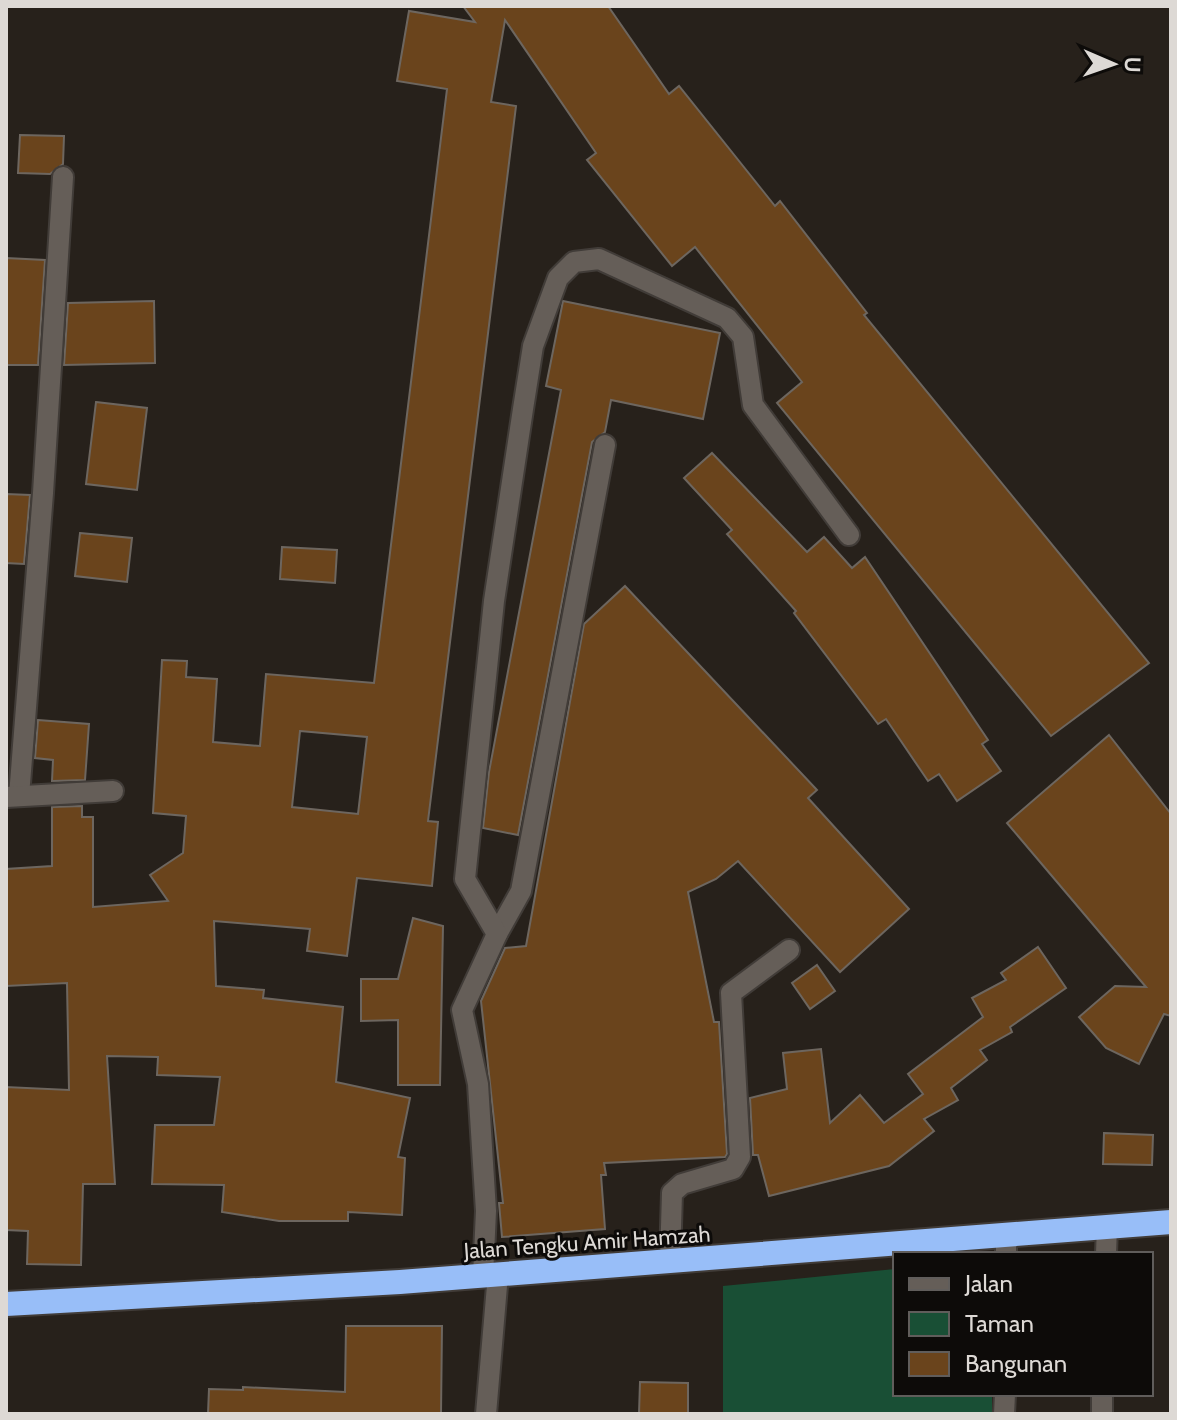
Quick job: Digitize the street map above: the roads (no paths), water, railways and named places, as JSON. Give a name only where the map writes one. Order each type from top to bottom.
[{"type":"highway","name":"Jalan Tengku Amir Hamzah","points":[[6,1304],[491,1275],[670,1261],[1006,1244],[1107,1226],[1171,1222]]},
{"type":"street","points":[[63,177],[43,493],[13,797],[113,791]]},
{"type":"street","points":[[497,934],[465,879],[494,601],[518,438],[533,346],[558,278],[574,262],[599,259],[727,318],[737,326],[746,348],[753,405],[849,535]]},
{"type":"street","points":[[486,1414],[491,1275],[478,1084],[462,1010],[497,934],[521,891],[605,445]]},
{"type":"street","points":[[670,1261],[672,1193],[682,1184],[733,1169],[740,1157],[731,993],[789,950]]},
{"type":"street","points":[[1106,1252],[1107,1226]]}]
